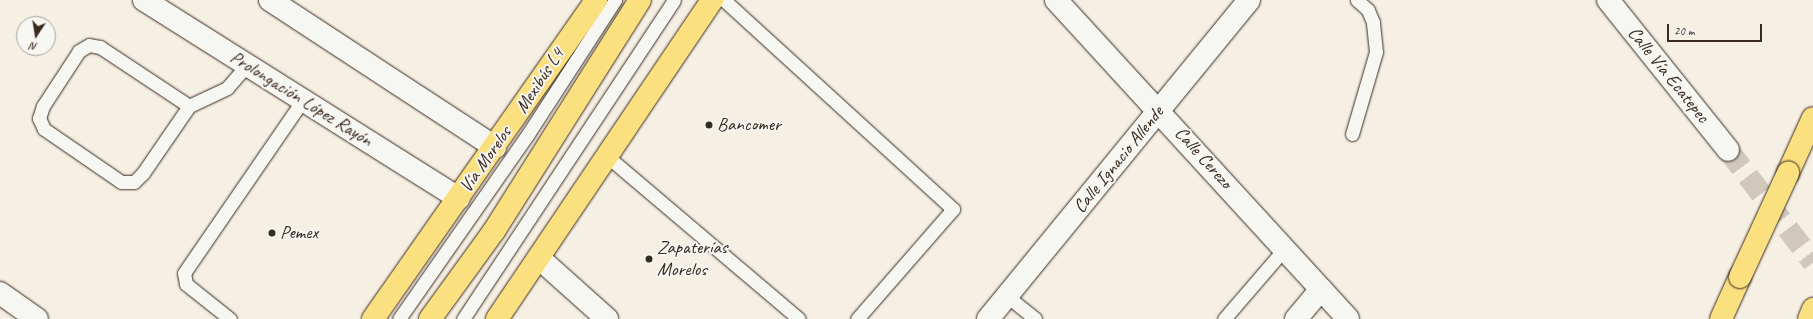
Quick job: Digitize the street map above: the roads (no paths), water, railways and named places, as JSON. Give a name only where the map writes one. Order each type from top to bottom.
[{"type":"main road","name":"Vía Morelos","points":[[372,319],[495,147],[596,0]]},
{"type":"main road","points":[[430,319],[494,231],[640,0]]},
{"type":"main road","points":[[497,319],[540,259],[712,0]]},
{"type":"main road","points":[[1721,319],[1813,118]]},
{"type":"main road","points":[[1809,319],[1813,310]]},
{"type":"street","name":"Prolongación López Rayón","points":[[144,0],[459,198]]},
{"type":"street","points":[[270,0],[495,147]]},
{"type":"street","name":"Calle Cerezo","points":[[1056,0],[1160,111],[1348,319]]},
{"type":"street","name":"Calle Ignacio Allende","points":[[988,319],[1160,111],[1249,0]]},
{"type":"street","name":"Calle Vía Ecatepec","points":[[1608,0],[1728,150]]},
{"type":"street","points":[[540,259],[607,319]]},
{"type":"street","points":[[1296,319],[1321,289]]},
{"type":"street","points":[[3,302],[37,319]]},
{"type":"lane","name":"Mexibús L4","points":[[398,319],[528,134],[616,0]]},
{"type":"lane","points":[[463,319],[674,0]]},
{"type":"lane","points":[[724,0],[953,209],[858,319]]},
{"type":"lane","points":[[1352,134],[1376,52],[1373,22],[1368,10],[1356,0]]},
{"type":"lane","points":[[189,106],[100,47],[89,45],[80,51],[43,106],[39,118],[44,128],[121,182],[128,182],[140,178],[189,106],[227,88],[247,65]]},
{"type":"lane","points":[[230,319],[186,284],[184,273],[303,100]]},
{"type":"lane","points":[[608,157],[799,319]]},
{"type":"lane","points":[[1224,319],[1285,248]]},
{"type":"lane","points":[[1007,296],[1035,319]]},
{"type":"tunnel","points":[[1728,150],[1813,262]]},
{"type":"place","name":"Bancomer","points":[[709,125]]},
{"type":"place","name":"Pemex","points":[[272,233]]},
{"type":"place","name":"Zapaterías Morelos","points":[[649,259]]}]
